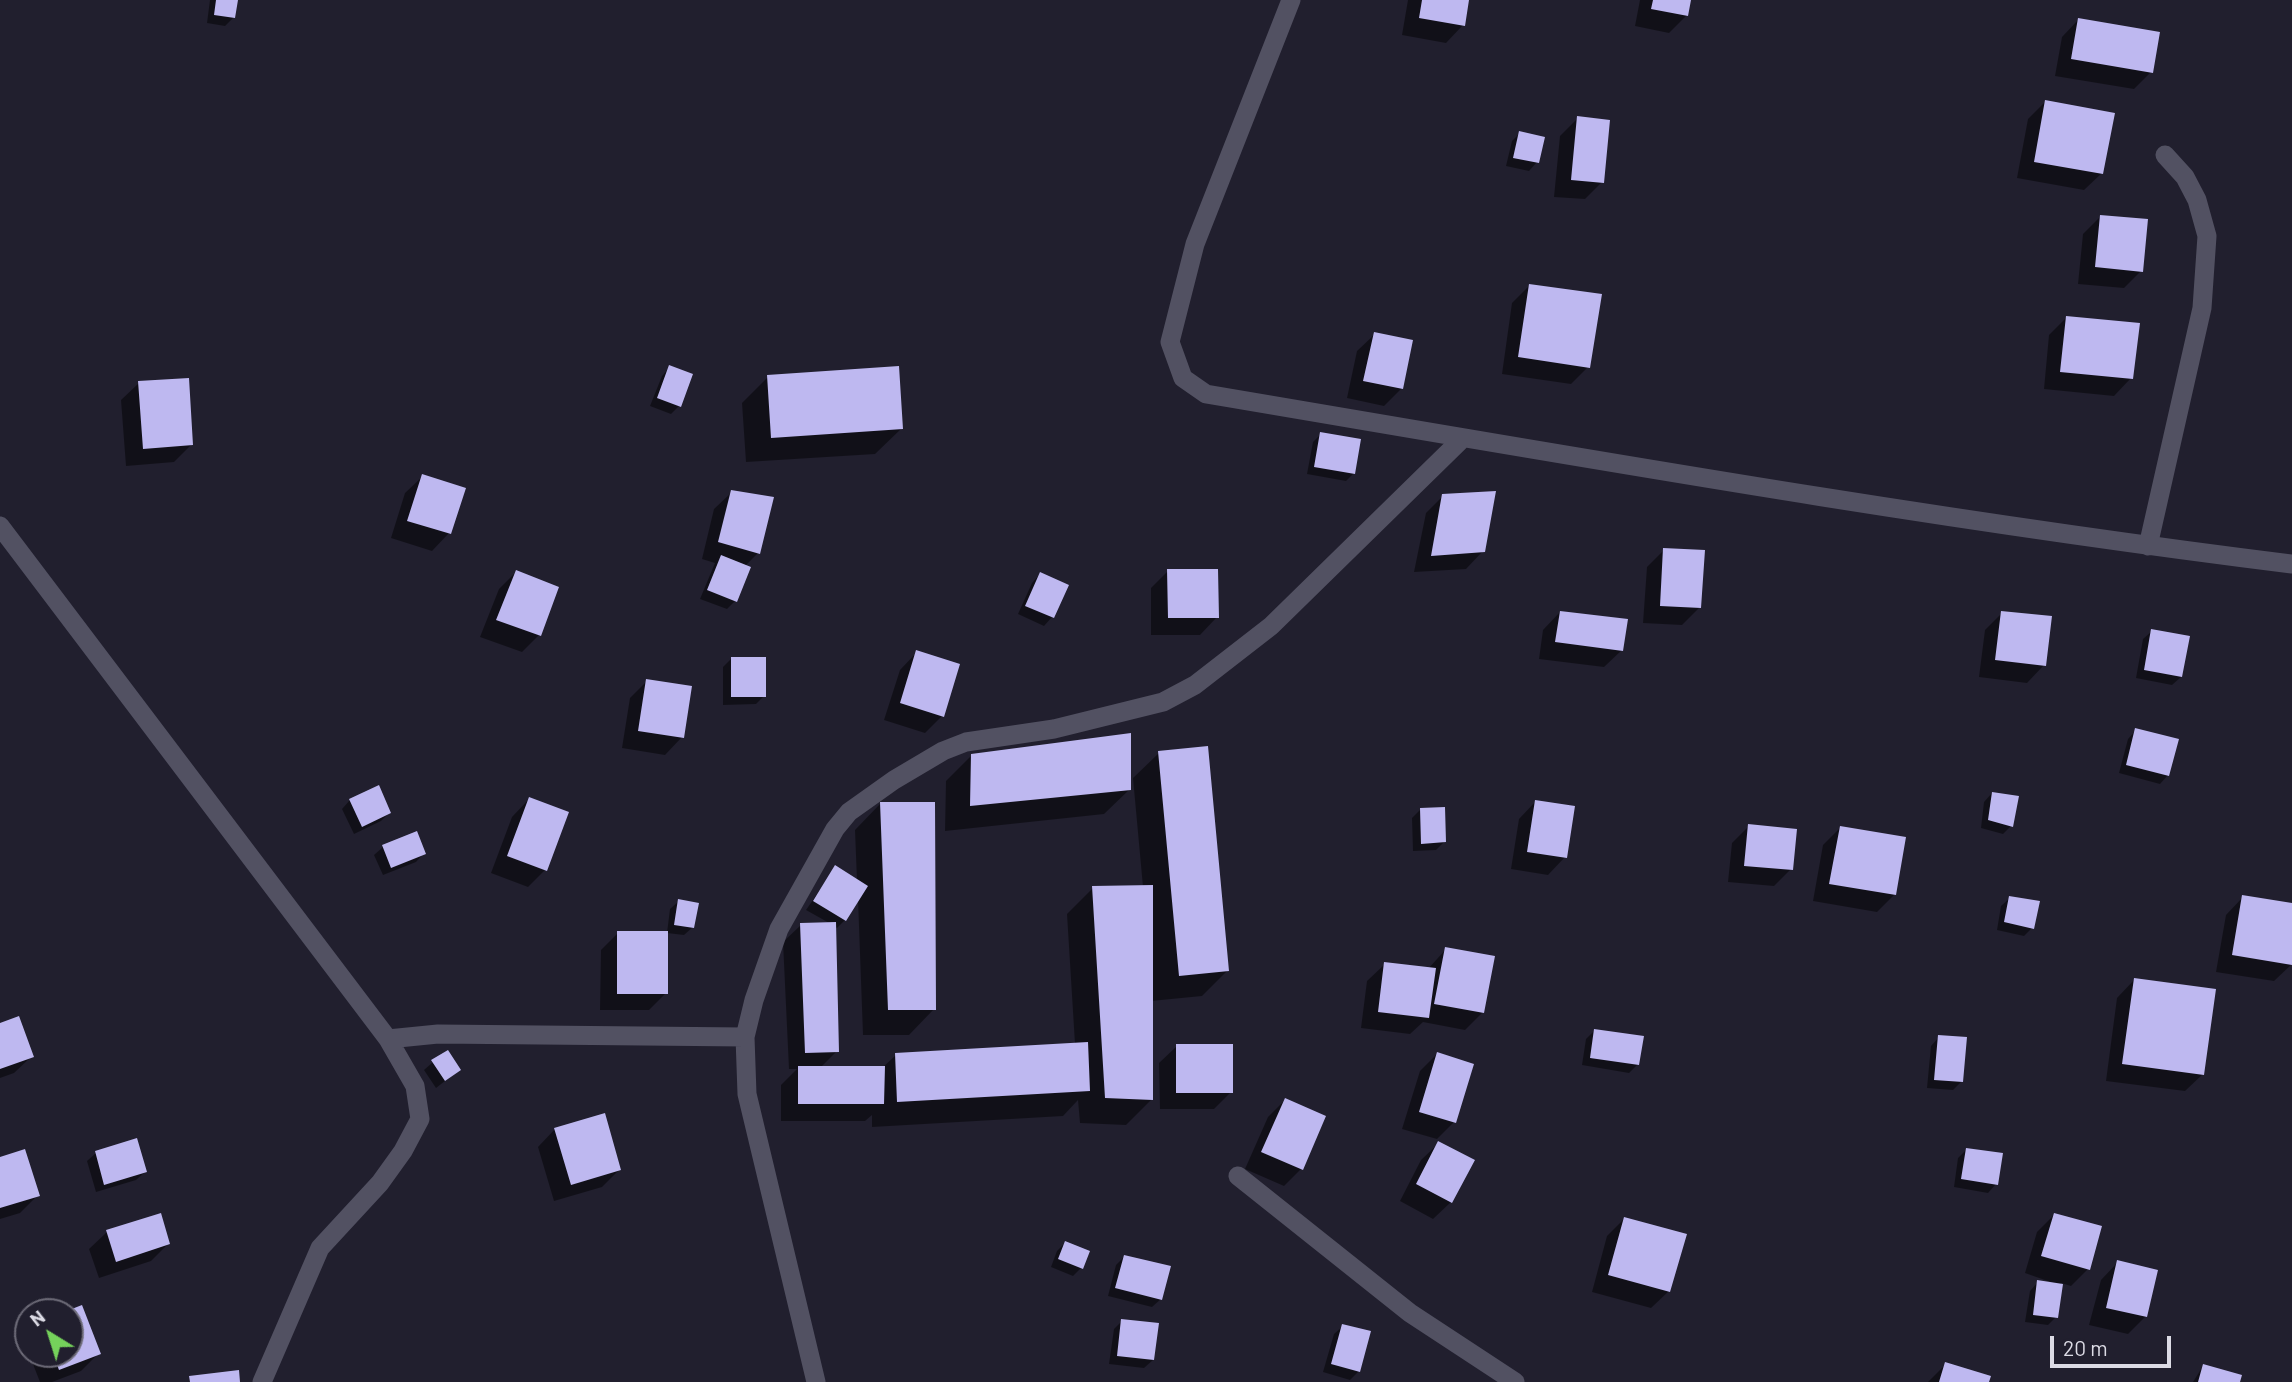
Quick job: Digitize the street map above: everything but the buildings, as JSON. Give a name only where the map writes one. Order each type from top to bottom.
[{"type":"street","points":[[1292,0],[1195,244],[1170,342],[1183,378],[1206,394],[1462,438],[2148,546],[2292,564]]},
{"type":"street","points":[[2148,546],[2202,307],[2207,236],[2192,188],[2165,155]]},
{"type":"street","points":[[816,1382],[747,1094],[745,1037],[754,1000],[779,929],[835,829],[849,812],[894,780],[943,751],[966,742],[1055,729],[1163,702],[1195,685],[1271,626],[1462,438]]},
{"type":"street","points":[[0,526],[388,1039],[415,1086],[420,1119],[403,1151],[380,1183],[320,1248],[261,1382]]},
{"type":"street","points":[[388,1039],[438,1034],[745,1037]]},
{"type":"street","points":[[1238,1176],[1410,1313],[1515,1382]]}]
